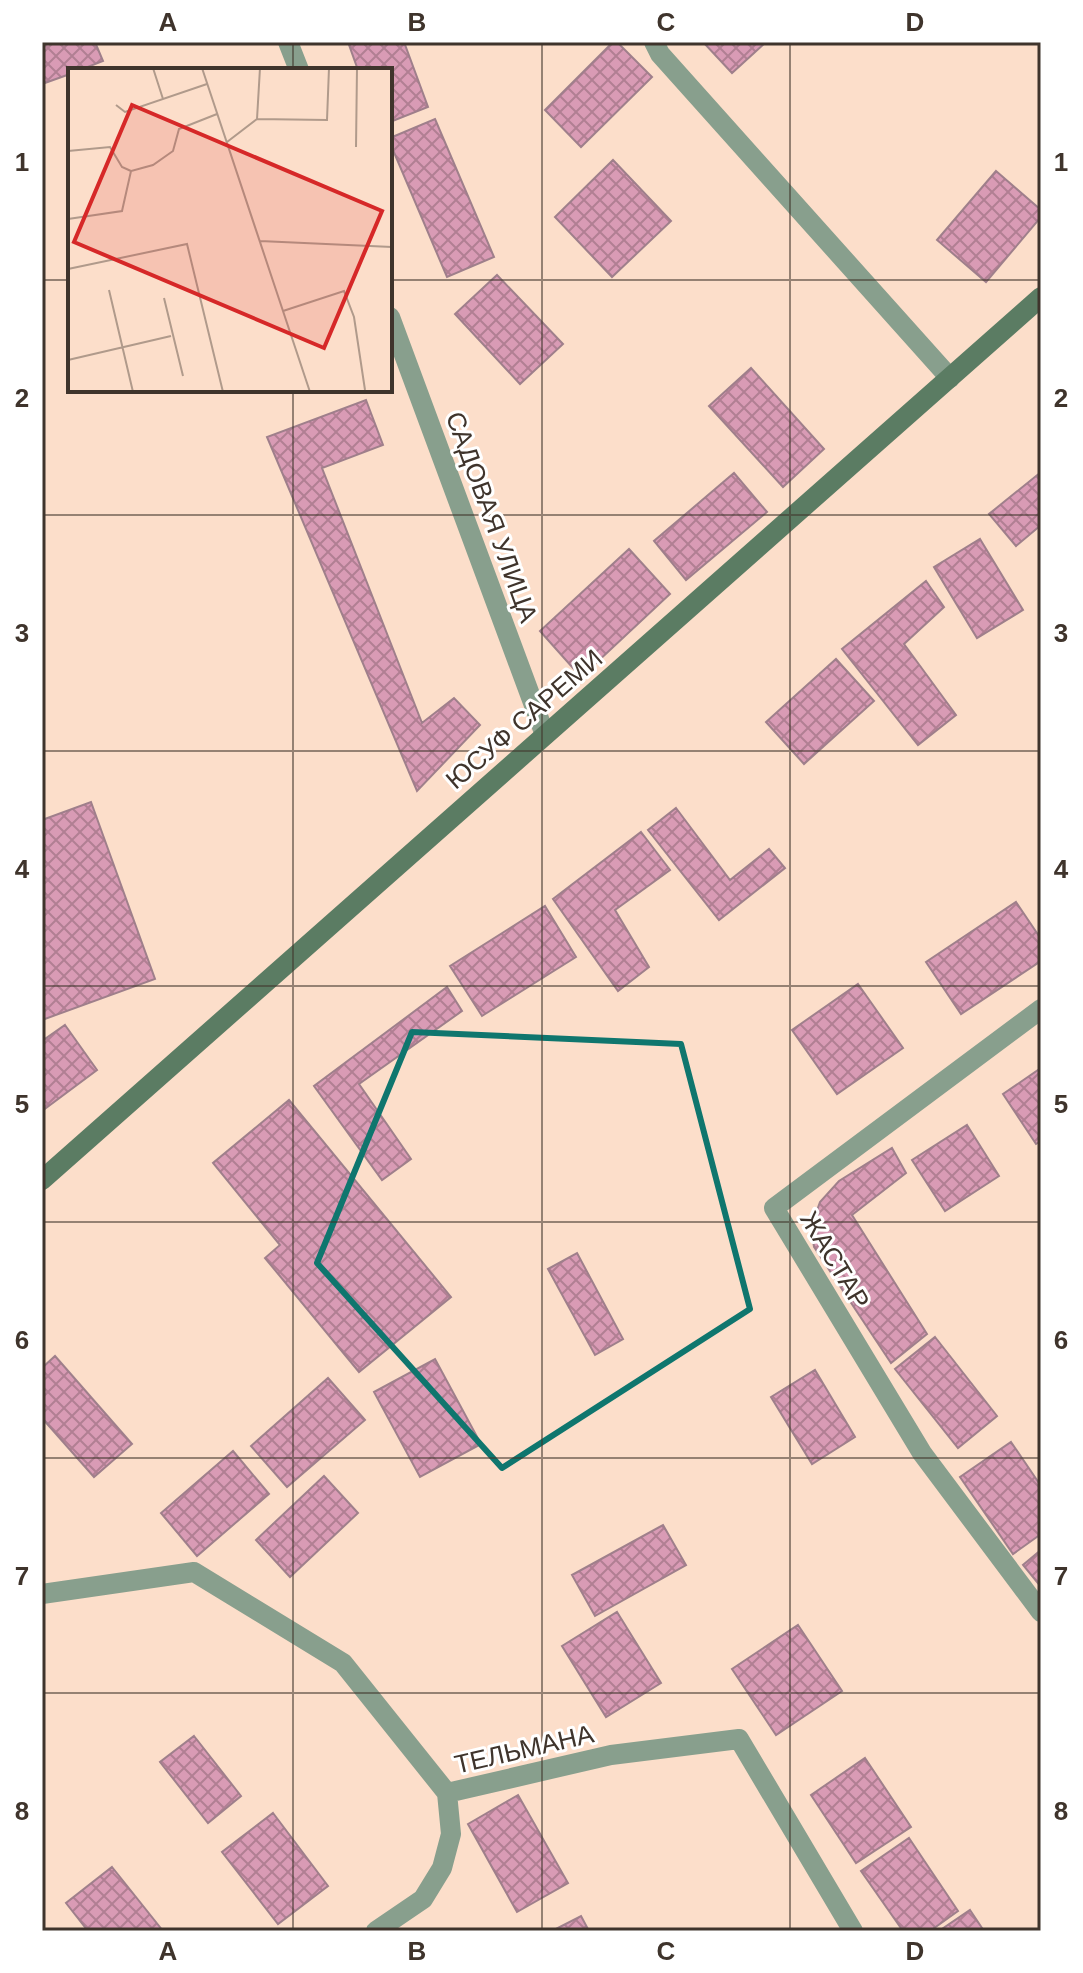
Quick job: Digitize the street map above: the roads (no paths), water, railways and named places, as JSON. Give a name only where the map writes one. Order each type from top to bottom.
[{"type":"main road","name":"ЮСУФ САРЕМИ","points":[[42,1180],[1041,297]]},
{"type":"street","points":[[288,42],[298,68]]},
{"type":"street","points":[[654,42],[660,54],[950,378]]},
{"type":"street","name":"САДОВАЯ УЛИЦА","points":[[392,322],[545,735]]},
{"type":"street","name":"ЖАСТАР","points":[[1041,1009],[774,1208],[922,1453],[1041,1612]]},
{"type":"street","name":"ТЕЛЬМАНА","points":[[42,1594],[194,1572],[343,1663],[447,1793],[611,1755],[739,1739],[853,1931]]},
{"type":"street","points":[[376,1931],[423,1899],[442,1868],[451,1834],[447,1793]]}]
